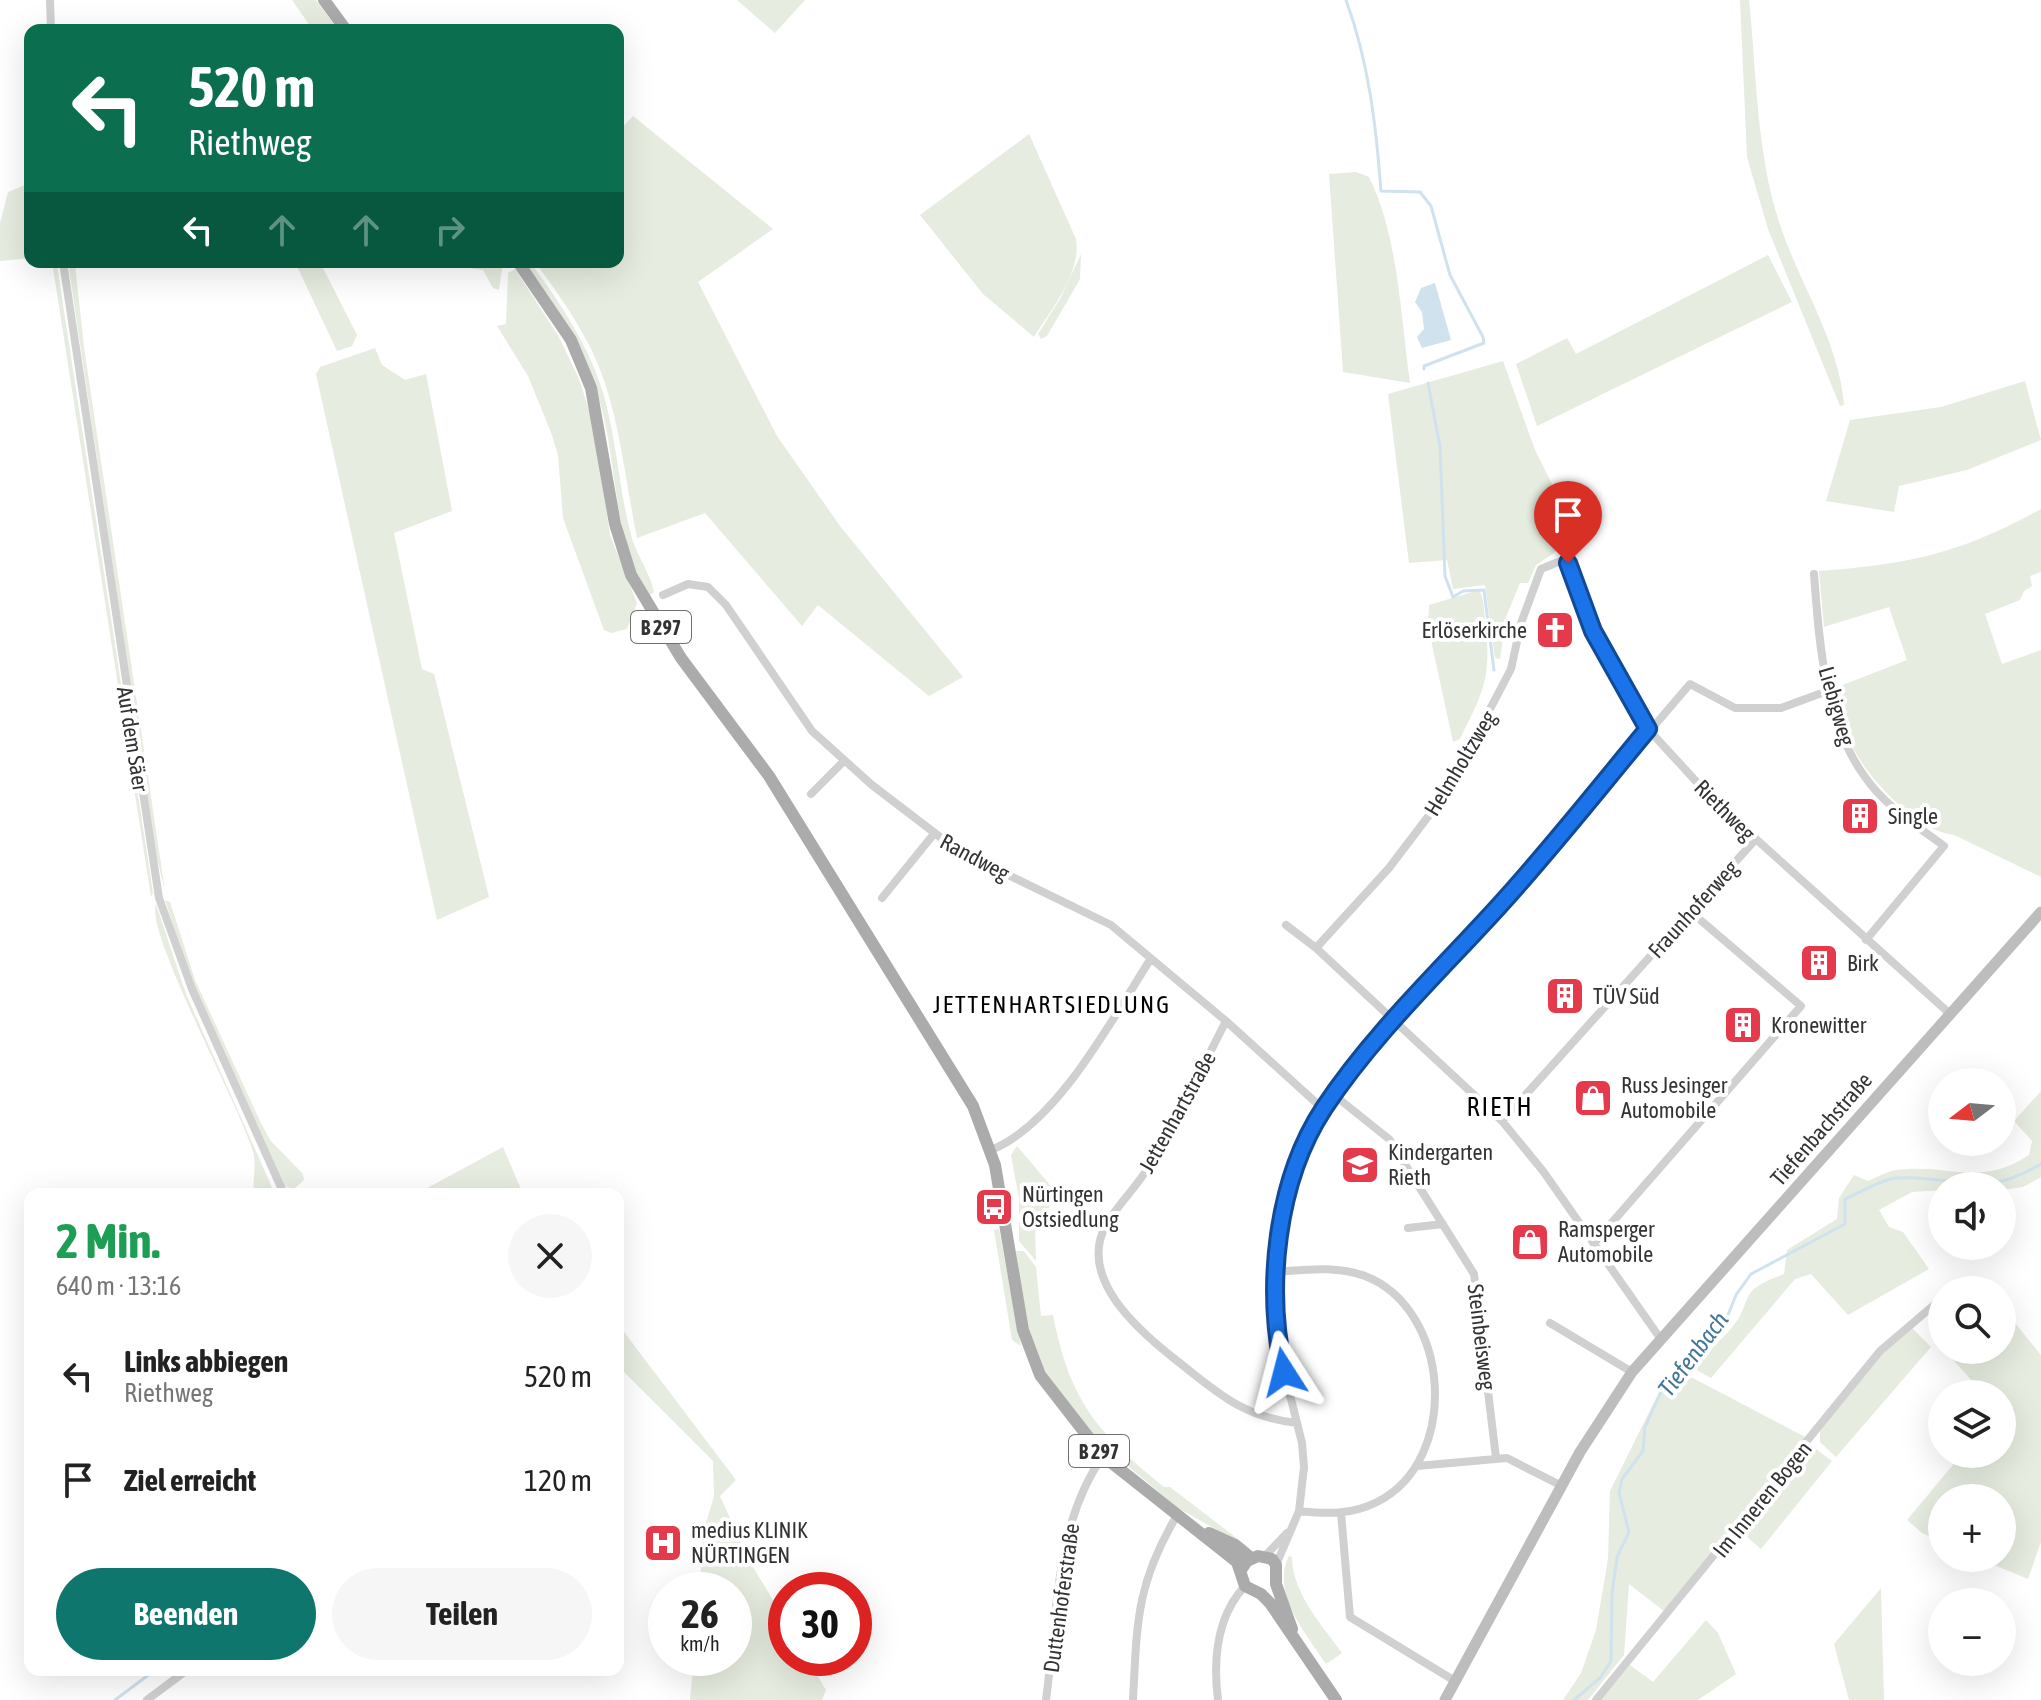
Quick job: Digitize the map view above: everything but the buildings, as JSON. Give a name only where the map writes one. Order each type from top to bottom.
[{"type":"main road","points":[[324,0],[342,24]]},
{"type":"main road","name":"B 297","points":[[522,268],[571,340],[591,388],[615,524],[631,575],[681,658],[769,776],[973,1106],[991,1150],[1002,1195],[1018,1307],[1029,1351],[1059,1403],[1103,1456],[1176,1517],[1224,1538],[1251,1558]]},
{"type":"main road","name":"B 297","points":[[1195,1527],[1225,1550],[1241,1570],[1245,1586]]},
{"type":"main road","points":[[1241,1570],[1251,1558],[1265,1556],[1276,1565],[1276,1584],[1292,1631]]},
{"type":"main road","points":[[1261,1594],[1276,1584]]},
{"type":"main road","points":[[1245,1586],[1261,1594],[1292,1631],[1336,1700]]},
{"type":"street","points":[[50,0],[51,24]]},
{"type":"street","name":"Auf dem Säer","points":[[64,268],[159,898],[192,989],[281,1188]]},
{"type":"street","name":"Riethweg","points":[[1563,560],[1568,563],[1613,672],[1648,729],[1755,840],[1949,1013]]},
{"type":"street","name":"Helmholtzweg","points":[[1316,948],[1389,868],[1446,793],[1511,669],[1521,623],[1541,569],[1563,560]]},
{"type":"street","name":"Liebigweg","points":[[1814,574],[1821,648],[1845,747],[1866,779],[1895,809],[1944,846],[1866,940]]},
{"type":"street","name":"Randweg","points":[[663,595],[697,583],[717,595],[785,697],[812,731],[844,761],[933,835],[1111,925],[1226,1021],[1323,1109]]},
{"type":"street","points":[[1276,1565],[1299,1511],[1304,1467],[1280,1355],[1273,1300],[1274,1272],[1291,1186],[1323,1109],[1393,1022],[1510,894],[1648,729],[1690,684],[1735,708],[1781,708],[1830,690]]},
{"type":"street","points":[[811,794],[844,761]]},
{"type":"street","points":[[882,898],[933,835]]},
{"type":"street","name":"Fraunhoferweg","points":[[1502,1121],[1755,840]]},
{"type":"street","points":[[1595,1242],[1801,1006],[1691,912]]},
{"type":"street","name":"Tiefenbachstraße","points":[[1445,1700],[1605,1409],[1632,1372],[2041,912]]},
{"type":"street","points":[[1286,925],[1316,948],[1502,1121],[1595,1242],[1660,1338]]},
{"type":"street","points":[[991,1150],[1014,1139],[1076,1075],[1092,1055],[1150,960]]},
{"type":"street","name":"Jettenhartstraße","points":[[1226,1021],[1147,1170],[1105,1226],[1099,1253],[1101,1268],[1116,1301],[1140,1328],[1191,1372],[1245,1412],[1267,1420],[1297,1423]]},
{"type":"street","name":"Steinbeisweg","points":[[1334,1095],[1389,1139],[1443,1224],[1478,1288],[1496,1458]]},
{"type":"street","points":[[1408,1228],[1443,1224]]},
{"type":"street","points":[[1274,1272],[1322,1269],[1364,1275],[1396,1294],[1427,1343],[1434,1376],[1431,1431],[1417,1466],[1400,1485],[1377,1502],[1341,1513],[1299,1511]]},
{"type":"street","name":"Im Inneren Bogen","points":[[1596,1700],[1880,1351],[1928,1310]]},
{"type":"street","points":[[1550,1323],[1632,1372]]},
{"type":"street","name":"Duttenhoferstraße","points":[[1046,1700],[1071,1520],[1083,1487],[1103,1456]]},
{"type":"street","points":[[1417,1466],[1507,1458],[1562,1486]]},
{"type":"street","points":[[1341,1513],[1350,1617],[1455,1681]]},
{"type":"street","points":[[1133,1700],[1143,1589],[1153,1556],[1176,1517]]},
{"type":"street","points":[[1265,1556],[1290,1529]]},
{"type":"street","points":[[1218,1700],[1216,1658],[1220,1630],[1227,1611],[1245,1586]]},
{"type":"street","points":[[147,1700],[179,1676]]},
{"type":"shaded area","points":[[292,0],[316,0],[334,24],[309,24]]},
{"type":"shaded area","points":[[737,0],[805,0],[775,33]]},
{"type":"shaded area","points":[[1740,0],[1749,0],[1758,114],[1772,197],[1788,247],[1835,358],[1844,405],[1840,406],[1768,229],[1747,157]]},
{"type":"shaded area","points":[[633,116],[773,229],[698,282],[777,436],[840,526],[963,677],[929,696],[818,605],[802,626],[705,513],[637,538],[614,415],[599,367],[577,324],[539,268],[624,268],[624,126]]},
{"type":"shaded area","points":[[1029,134],[1076,239],[1077,252],[1064,290],[1034,337],[983,294],[920,215]]},
{"type":"shaded area","points":[[1356,172],[1369,177],[1386,224],[1397,277],[1410,383],[1343,372],[1329,174]]},
{"type":"shaded area","points":[[24,185],[24,259],[0,261],[0,223],[8,192]]},
{"type":"shaded area","points":[[1081,254],[1080,279],[1047,336],[1041,339],[1038,334],[1061,297]]},
{"type":"shaded area","points":[[1768,255],[1792,302],[1537,426],[1516,364],[1567,338],[1576,354]]},
{"type":"shaded area","points":[[53,268],[57,268],[153,893],[151,897]]},
{"type":"shaded area","points":[[69,268],[75,268],[84,347],[165,891],[154,846]]},
{"type":"shaded area","points":[[298,268],[323,268],[357,335],[352,346],[337,351]]},
{"type":"shaded area","points":[[470,268],[503,268],[499,290],[493,288],[483,270]]},
{"type":"shaded area","points":[[527,268],[534,268],[563,309],[598,377],[608,413],[631,535],[652,585],[654,592],[650,595],[655,604],[641,582],[624,534],[607,431],[595,386],[569,331]]},
{"type":"shaded area","points":[[515,269],[559,337],[579,379],[593,422],[610,535],[637,603],[627,629],[611,633],[604,630],[563,518],[558,455],[552,435],[528,376],[497,326],[506,324],[508,273]]},
{"type":"shaded area","points":[[375,348],[382,365],[405,380],[426,374],[452,511],[394,533],[422,669],[434,674],[489,897],[437,920],[316,374],[320,367]]},
{"type":"shaded area","points":[[1503,361],[1535,450],[1567,514],[1564,531],[1554,536],[1557,551],[1536,565],[1528,583],[1520,583],[1506,617],[1500,659],[1495,658],[1485,585],[1453,589],[1447,560],[1409,563],[1388,394]]},
{"type":"shaded area","points":[[2025,381],[2041,440],[1967,470],[1899,486],[1894,512],[1826,501],[1850,420],[1941,407]]},
{"type":"shaded area","points":[[2041,509],[2041,572],[2030,576],[2032,586],[2024,591],[2020,600],[1985,614],[2002,664],[2041,650],[2041,877],[1923,823],[1891,798],[1865,767],[1848,737],[1835,688],[1907,660],[1889,607],[1824,627],[1819,571],[1880,565],[1934,554],[1986,536]]},
{"type":"shaded area","points":[[1479,590],[1484,604],[1487,639],[1484,682],[1460,739],[1453,742],[1428,626],[1429,605]]},
{"type":"shaded area","points":[[165,900],[170,902],[195,980],[260,1121],[270,1140],[303,1174],[304,1180],[295,1188],[284,1186],[191,980]]},
{"type":"shaded area","points":[[156,904],[186,994],[272,1188],[254,1188],[253,1152],[179,984],[157,921]]},
{"type":"shaded area","points":[[2041,1091],[2041,1177],[2016,1188],[2016,1172],[1979,1172],[2011,1165],[2029,1155],[2032,1141],[2016,1123],[2016,1119]]},
{"type":"shaded area","points":[[1017,1146],[1055,1191],[1052,1204],[1035,1223],[1036,1261],[1019,1241],[1019,1199],[1011,1155]]},
{"type":"shaded area","points":[[503,1147],[520,1188],[427,1188]]},
{"type":"shaded area","points":[[1897,1170],[1964,1172],[1928,1172],[1928,1191],[1912,1192],[1879,1210],[1889,1227],[1903,1232],[1929,1269],[1848,1315],[1811,1274],[1795,1279],[1711,1378],[1695,1369],[1737,1320],[1751,1292],[1784,1274],[1787,1250],[1837,1219],[1839,1198],[1854,1175],[1868,1181]]},
{"type":"shaded area","points":[[999,1229],[1021,1346],[1012,1340],[994,1230]]},
{"type":"shaded area","points":[[1016,1251],[1024,1251],[1036,1267],[1041,1316],[1053,1315],[1068,1371],[1090,1413],[1104,1431],[1164,1487],[1170,1487],[1251,1549],[1178,1508],[1098,1441],[1043,1370],[1023,1314]]},
{"type":"shaded area","points":[[2016,1324],[2041,1355],[2041,1542],[2028,1579],[2011,1572],[2016,1572],[2016,1484],[1937,1484],[1950,1468],[2016,1468],[2016,1380],[1971,1380],[1957,1364],[2016,1364]]},
{"type":"shaded area","points":[[1911,1327],[1928,1344],[1928,1350],[1836,1457],[1820,1442],[1820,1430],[1890,1344]]},
{"type":"shaded area","points":[[624,1332],[736,1480],[720,1496],[750,1562],[768,1592],[768,1676],[818,1676],[826,1690],[822,1700],[690,1700],[692,1676],[752,1676],[752,1572],[700,1572],[704,1530],[714,1496],[713,1461],[624,1372]]},
{"type":"shaded area","points":[[1668,1374],[1689,1376],[1807,1438],[1664,1611],[1629,1584],[1624,1655],[1588,1700],[1563,1700],[1581,1673],[1596,1630],[1608,1559],[1610,1491]]},
{"type":"shaded area","points":[[1811,1445],[1832,1461],[1761,1549],[1739,1530]]},
{"type":"shaded area","points":[[1928,1495],[1928,1536],[1907,1520]]},
{"type":"shaded area","points":[[1289,1556],[1292,1557],[1293,1570],[1303,1596],[1342,1653],[1326,1664],[1301,1627],[1287,1598],[1284,1570]]},
{"type":"shaded area","points":[[1881,1588],[1884,1700],[1849,1700],[1834,1644]]},
{"type":"shaded area","points":[[1706,1620],[1718,1633],[1736,1674],[1698,1700],[1600,1700],[1630,1665],[1653,1682]]},
{"type":"water","points":[[1435,283],[1451,340],[1422,348],[1417,337],[1424,329],[1422,312],[1415,302],[1421,288]]},
{"type":"waterway","points":[[1346,0],[1370,94],[1381,191],[1420,192],[1431,206],[1450,275],[1483,337],[1484,343],[1424,366],[1424,369]]},
{"type":"waterway","points":[[1428,383],[1440,447],[1445,576],[1453,597],[1463,591],[1484,590],[1494,670]]},
{"type":"waterway","name":"Tiefenbach","points":[[1574,1700],[1600,1678],[1611,1661],[1612,1594],[1617,1557],[1629,1532],[1619,1493],[1622,1479],[1643,1451],[1645,1427],[1666,1381],[1694,1359],[1709,1330],[1728,1315],[1736,1295],[1751,1274],[1845,1224],[1845,1199],[1884,1181],[1919,1178],[1984,1184],[2019,1175],[2041,1164]]},
{"type":"waterway","points":[[115,1700],[147,1676]]},
{"type":"place","name":"Erlöserkirche","points":[[1555,630]]},
{"type":"place","name":"Single","points":[[1860,816]]},
{"type":"place","name":"Birk","points":[[1819,963]]},
{"type":"place","name":"TÜV Süd","points":[[1565,996]]},
{"type":"place","name":"Kronewitter","points":[[1743,1025]]},
{"type":"place","name":"Russ Jesinger Automobile","points":[[1593,1098]]},
{"type":"place","name":"Kindergarten Rieth","points":[[1360,1165]]},
{"type":"place","name":"Nürtingen Ostsiedlung","points":[[994,1207]]},
{"type":"place","name":"Ramsperger Automobile","points":[[1530,1242]]},
{"type":"place","name":"medius KLINIK NÜRTINGEN","points":[[663,1543]]},
{"type":"district","name":"JETTENHARTSIEDLUNG","points":[[1052,1004]]},
{"type":"district","name":"RIETH","points":[[1500,1107]]},
{"type":"route","points":[[1284,1372],[1273,1300],[1274,1272],[1291,1186],[1323,1109],[1376,1041],[1510,894],[1648,729],[1613,672],[1593,631],[1568,563]]}]
